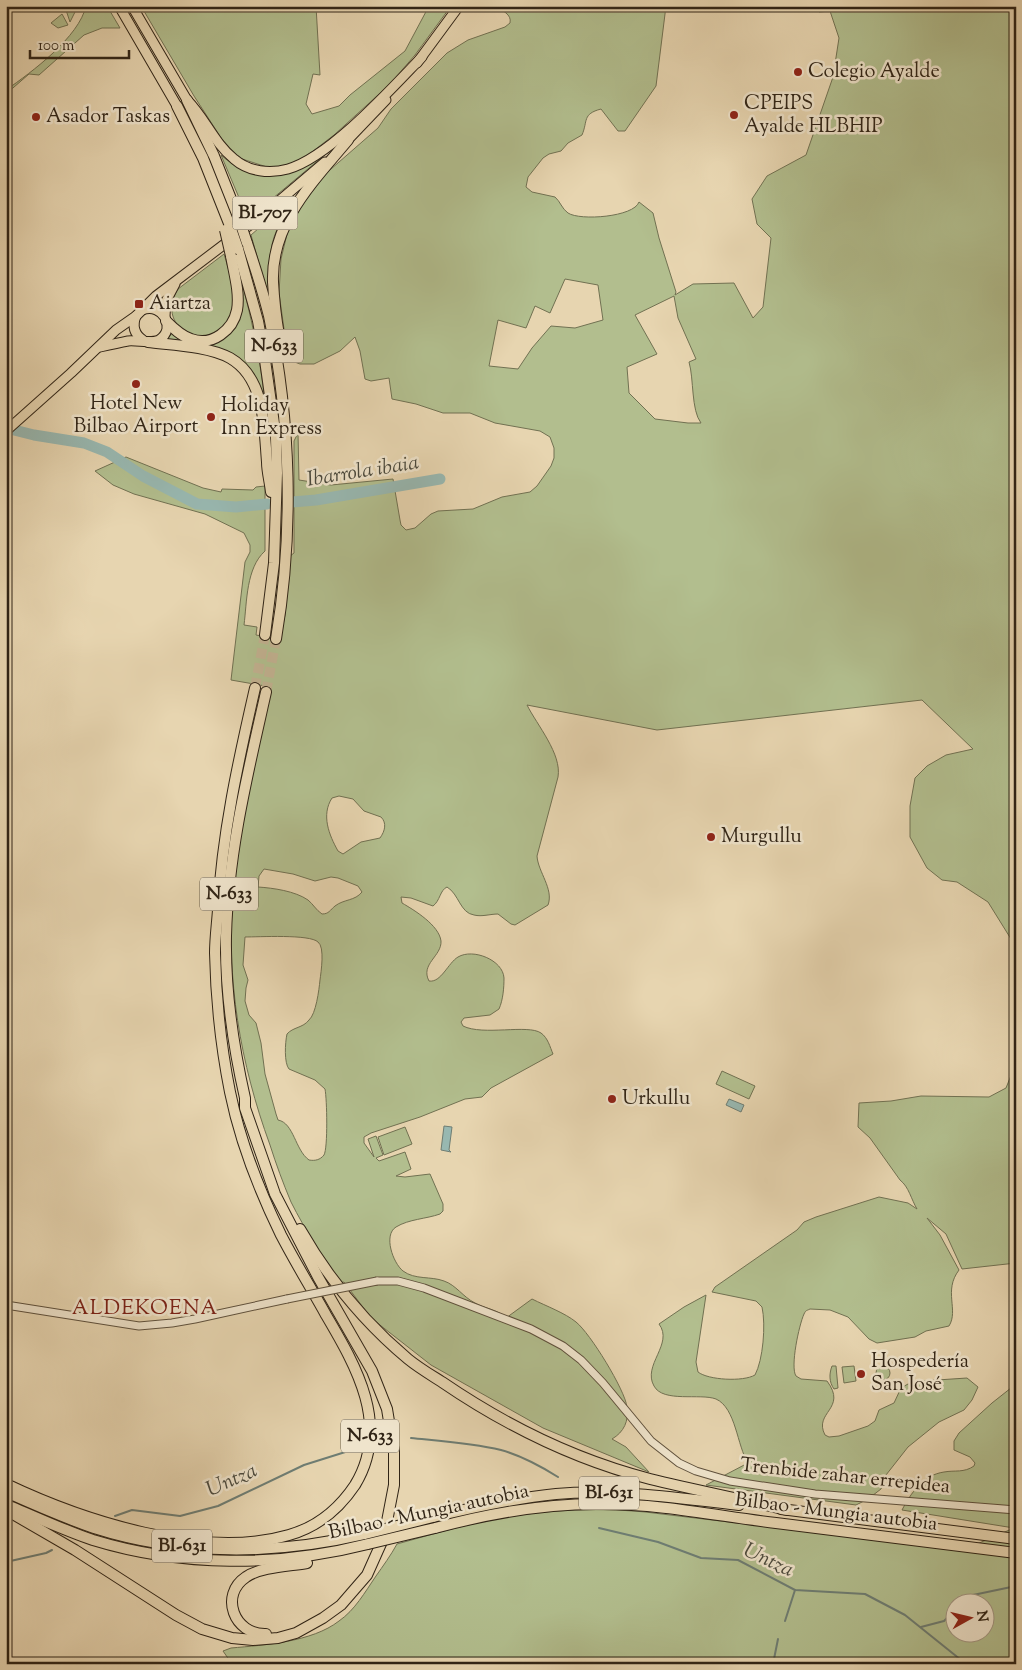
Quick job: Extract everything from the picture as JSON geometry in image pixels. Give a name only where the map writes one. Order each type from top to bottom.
[{"type":"highway","name":"N-633","points":[[187,100],[214,156],[239,219],[269,316],[287,451],[286,550],[276,639]]},
{"type":"highway","name":"N-633","points":[[177,106],[203,158],[258,321],[265,360],[276,438],[274,563],[265,635]]},
{"type":"highway","points":[[287,451],[286,382],[273,281],[277,248],[287,218],[297,202],[348,140]]},
{"type":"highway","points":[[165,318],[172,328],[191,340],[214,339],[229,328],[237,307],[234,253]]},
{"type":"highway","points":[[145,341],[220,354],[231,359],[253,382],[264,426],[270,486],[274,563]]},
{"type":"highway","name":"N-633","points":[[6,1484],[97,1521],[126,1529],[205,1542],[262,1541],[310,1527],[330,1514],[342,1502],[358,1479],[364,1466],[370,1435],[370,1417],[366,1394],[359,1374],[283,1238],[258,1183],[238,1125],[230,1092],[222,1038],[215,951],[220,866],[238,762],[255,688]]},
{"type":"highway","name":"N-633","points":[[266,692],[251,758],[231,864],[227,911],[227,980],[231,1021],[245,1098],[245,1108],[275,1194],[318,1278],[363,1354],[381,1392],[391,1431],[394,1452],[394,1485],[384,1537],[367,1575],[341,1605],[323,1618],[303,1628]]},
{"type":"highway","name":"N-633","points":[[222,1038],[246,1136],[276,1210],[310,1269],[318,1278]]},
{"type":"highway","points":[[245,1098],[280,1190],[311,1247],[356,1308],[408,1359],[478,1406],[558,1446],[649,1479],[786,1510]]},
{"type":"highway","name":"Bilbao - Mungia autobia","points":[[6,1492],[94,1528],[132,1538],[202,1549],[236,1551],[298,1547],[367,1539],[435,1528],[496,1513],[530,1508],[604,1504],[656,1507],[1016,1553]]},
{"type":"highway","name":"Bilbao - Mungia autobia","points":[[6,1504],[92,1540],[196,1560],[235,1561],[298,1558],[339,1552],[367,1539],[433,1517],[517,1498],[558,1494],[602,1493],[672,1497],[1016,1539]]},
{"type":"highway","points":[[6,1510],[75,1550],[176,1615],[202,1629],[232,1638],[253,1640],[278,1638],[296,1633],[303,1628]]},
{"type":"highway","points":[[303,1628],[262,1635],[243,1628],[237,1621],[232,1606],[232,1598],[236,1588],[246,1577],[256,1572],[329,1558],[339,1552]]},
{"type":"main road","points":[[119,6],[177,106]]},
{"type":"main road","points":[[132,6],[187,100],[196,109],[225,150],[235,160],[258,171],[273,172],[289,168],[319,153],[363,116],[422,57]]},
{"type":"main road","name":"BI-707","points":[[9,428],[156,296],[294,189],[348,140],[394,91],[422,57],[459,6]]},
{"type":"main road","name":"BI-707","points":[[100,347],[121,342],[157,341],[161,338],[166,330],[166,301],[177,281]]},
{"type":"main road","points":[[145,341],[134,330],[133,325],[138,314],[148,308],[153,308],[161,312],[165,318]]},
{"type":"street","name":"Trenbide zahar errepidea","points":[[6,1305],[139,1326],[195,1319],[286,1298],[377,1281],[398,1281],[424,1288],[531,1329],[563,1346],[581,1360],[603,1383],[651,1441],[679,1463],[696,1471],[730,1481],[808,1493],[1016,1510]]},
{"type":"green space","points":[[71,6],[78,6],[70,22],[66,10]]},
{"type":"green space","points":[[86,6],[107,6],[120,28],[102,28],[84,35],[39,75],[29,74],[6,94],[6,90],[41,64],[74,30],[82,18]]},
{"type":"green space","points":[[141,6],[316,6],[320,75],[313,74],[306,104],[312,114],[339,106],[405,51],[429,6],[451,6],[415,55],[389,85],[334,135],[304,158],[289,165],[270,168],[239,158],[227,147],[194,96]]},
{"type":"green space","points":[[496,6],[666,6],[656,86],[625,131],[618,131],[601,109],[591,113],[588,116],[582,135],[568,143],[561,151],[549,154],[543,158],[528,177],[526,187],[532,192],[555,197],[568,213],[583,217],[618,214],[635,207],[639,202],[653,213],[676,292],[675,295],[693,284],[734,283],[753,318],[763,307],[771,238],[757,224],[752,199],[767,176],[806,155],[833,77],[839,38],[830,11],[819,12],[815,6],[1016,6],[1016,961],[1011,939],[988,902],[957,882],[942,880],[927,868],[910,837],[910,806],[915,778],[927,766],[946,755],[973,749],[922,700],[657,730],[527,705],[553,749],[558,768],[558,777],[537,856],[549,893],[548,905],[515,925],[498,914],[480,916],[469,914],[447,887],[433,906],[411,898],[401,897],[402,903],[436,929],[441,941],[438,951],[427,970],[429,981],[433,981],[441,976],[458,957],[471,954],[486,957],[493,961],[502,972],[504,978],[499,1009],[490,1015],[464,1018],[461,1022],[463,1026],[482,1030],[535,1031],[545,1037],[553,1054],[491,1088],[482,1097],[465,1099],[364,1137],[364,1143],[374,1157],[368,1139],[376,1136],[383,1155],[376,1158],[379,1161],[405,1152],[411,1169],[396,1176],[405,1177],[430,1174],[443,1204],[443,1211],[440,1214],[406,1222],[392,1231],[390,1242],[393,1256],[399,1267],[408,1274],[448,1283],[479,1305],[506,1318],[532,1299],[576,1322],[598,1349],[625,1399],[627,1407],[626,1421],[620,1433],[612,1439],[626,1447],[649,1472],[543,1428],[431,1365],[371,1318],[344,1282],[340,1283],[296,1212],[277,1166],[251,1083],[243,1052],[234,989],[231,924],[236,866],[249,789],[271,687],[231,680],[245,562],[250,552],[250,545],[244,533],[205,514],[134,494],[113,485],[95,471],[126,457],[203,488],[221,492],[222,489],[253,490],[256,487],[265,486],[265,551],[254,566],[248,586],[244,625],[257,627],[256,635],[280,639],[285,615],[290,556],[294,553],[294,441],[298,433],[299,480],[331,485],[393,479],[401,525],[406,530],[415,528],[431,514],[438,511],[473,509],[502,497],[530,492],[537,486],[551,466],[554,458],[554,448],[550,437],[540,431],[495,423],[470,413],[443,413],[416,404],[392,399],[389,378],[371,381],[365,379],[360,351],[355,337],[340,351],[314,364],[300,364],[284,358],[284,329],[279,293],[281,259],[288,230],[302,204],[323,176],[378,128],[391,109],[447,53],[468,40],[505,27],[510,23],[510,17]],"holes":[[[565,279],[598,285],[603,320],[575,328],[551,326],[532,348],[518,369],[489,366],[498,320],[526,328],[535,306],[550,313]],[[674,296],[678,318],[696,359],[689,362],[694,402],[701,423],[655,419],[629,393],[627,367],[657,354],[635,315]],[[339,796],[353,799],[364,811],[381,817],[385,827],[380,838],[361,842],[343,854],[338,851],[329,832],[327,818],[327,811],[332,798]],[[264,869],[293,874],[315,881],[331,877],[338,878],[358,886],[362,892],[356,897],[338,904],[328,913],[322,914],[308,900],[297,894],[258,887],[259,876]],[[283,936],[305,938],[313,939],[320,945],[322,966],[315,1007],[307,1023],[287,1034],[285,1053],[289,1069],[315,1080],[325,1089],[327,1112],[326,1143],[324,1155],[319,1159],[309,1160],[304,1156],[288,1126],[278,1120],[265,1074],[256,1023],[249,1015],[245,1001],[248,980],[243,965],[245,937]]]},
{"type":"green space","points":[[62,14],[68,25],[58,28],[51,23]]},
{"type":"green space","points":[[332,147],[248,219],[221,155],[244,170],[270,176],[301,169]]},
{"type":"green space","points":[[304,189],[282,221],[273,241],[270,261],[272,310],[251,235]]},
{"type":"green space","points":[[224,254],[233,290],[232,312],[225,326],[215,334],[203,336],[190,334],[180,327],[173,317],[172,304],[178,289]]},
{"type":"green space","points":[[237,265],[255,339],[266,415],[245,367],[166,341],[172,333],[194,343],[207,345],[221,340],[229,333],[235,325],[238,316]]},
{"type":"green space","points":[[1016,1049],[1016,1263],[962,1269],[946,1234],[927,1218],[940,1235],[959,1270],[952,1285],[953,1313],[949,1326],[926,1331],[915,1337],[877,1343],[869,1339],[848,1317],[830,1310],[810,1309],[805,1312],[802,1319],[795,1355],[794,1371],[796,1376],[801,1379],[827,1381],[832,1390],[834,1398],[823,1421],[825,1435],[829,1437],[839,1436],[868,1426],[875,1421],[879,1410],[894,1403],[901,1388],[908,1384],[922,1381],[967,1378],[978,1387],[972,1400],[964,1410],[939,1422],[908,1447],[886,1475],[881,1489],[856,1505],[706,1485],[748,1463],[732,1419],[723,1404],[709,1397],[665,1394],[654,1386],[651,1378],[652,1370],[663,1339],[663,1332],[659,1324],[706,1295],[696,1362],[698,1372],[709,1377],[726,1379],[742,1379],[755,1375],[760,1361],[763,1342],[764,1323],[762,1307],[756,1301],[712,1292],[715,1287],[797,1230],[804,1222],[816,1217],[879,1197],[908,1203],[917,1209],[906,1186],[870,1138],[858,1127],[859,1103],[891,1101],[921,1096],[989,1097],[1006,1088],[1014,1068]]},
{"type":"green space","points":[[722,1071],[755,1086],[749,1099],[716,1084]]},
{"type":"green space","points":[[405,1127],[412,1144],[384,1155],[378,1137]]},
{"type":"green space","points":[[832,1366],[836,1366],[838,1388],[834,1389],[830,1378]]},
{"type":"green space","points":[[854,1366],[856,1381],[844,1383],[842,1367]]},
{"type":"green space","points":[[883,1366],[888,1368],[890,1373],[888,1378],[883,1380],[878,1378],[876,1373],[878,1368]]},
{"type":"green space","points":[[1016,1384],[1016,1664],[232,1664],[223,1651],[231,1648],[302,1638],[328,1628],[345,1617],[355,1606],[397,1544],[475,1523],[525,1514],[565,1510],[625,1510],[963,1550],[1014,1528],[902,1510],[918,1486],[930,1477],[944,1472],[967,1470],[974,1466],[975,1463],[970,1457],[954,1450],[954,1441],[959,1433]]},
{"type":"water","points":[[729,1099],[744,1105],[741,1112],[726,1105]]},
{"type":"water","points":[[444,1126],[452,1127],[449,1150],[451,1152],[441,1150]]},
{"type":"waterway","name":"Ibarrola ibaia","points":[[6,428],[34,435],[84,443],[107,452],[143,476],[197,504],[236,507],[267,504]]},
{"type":"waterway","name":"Ibarrola ibaia","points":[[292,502],[316,500],[440,479]]},
{"type":"waterway","name":"Untza","points":[[411,1438],[468,1444],[501,1450],[545,1469],[558,1477]]},
{"type":"waterway","name":"Untza","points":[[115,1516],[132,1510],[180,1516],[218,1506],[304,1465],[358,1448]]},
{"type":"waterway","name":"Untza","points":[[599,1528],[658,1542],[701,1558],[738,1560],[795,1590],[865,1594],[905,1615],[966,1664]]},
{"type":"waterway","name":"Untza","points":[[6,1562],[52,1550]]},
{"type":"waterway","points":[[987,1592],[1016,1586]]},
{"type":"waterway","points":[[785,1621],[795,1590]]},
{"type":"waterway","points":[[921,1627],[944,1621]]},
{"type":"waterway","points":[[773,1664],[778,1639]]},
{"type":"tunnel","points":[[255,688],[265,635]]},
{"type":"tunnel","points":[[266,692],[276,639]]},
{"type":"place","name":"Colegio Ayalde","points":[[798,72]]},
{"type":"place","name":"CPEIPS Ayalde HLBHIP","points":[[734,115]]},
{"type":"place","name":"Asador Taskas","points":[[36,117]]},
{"type":"place","name":"Aiartza","points":[[139,304]]},
{"type":"place","name":"Hotel New Bilbao Airport","points":[[136,384]]},
{"type":"place","name":"Holiday Inn Express","points":[[211,417]]},
{"type":"place","name":"Murgullu","points":[[711,837]]},
{"type":"place","name":"Urkullu","points":[[612,1099]]},
{"type":"place","name":"Hospedería San José","points":[[861,1374]]},
{"type":"district","name":"ALDEKOENA","points":[[145,1309]]}]
